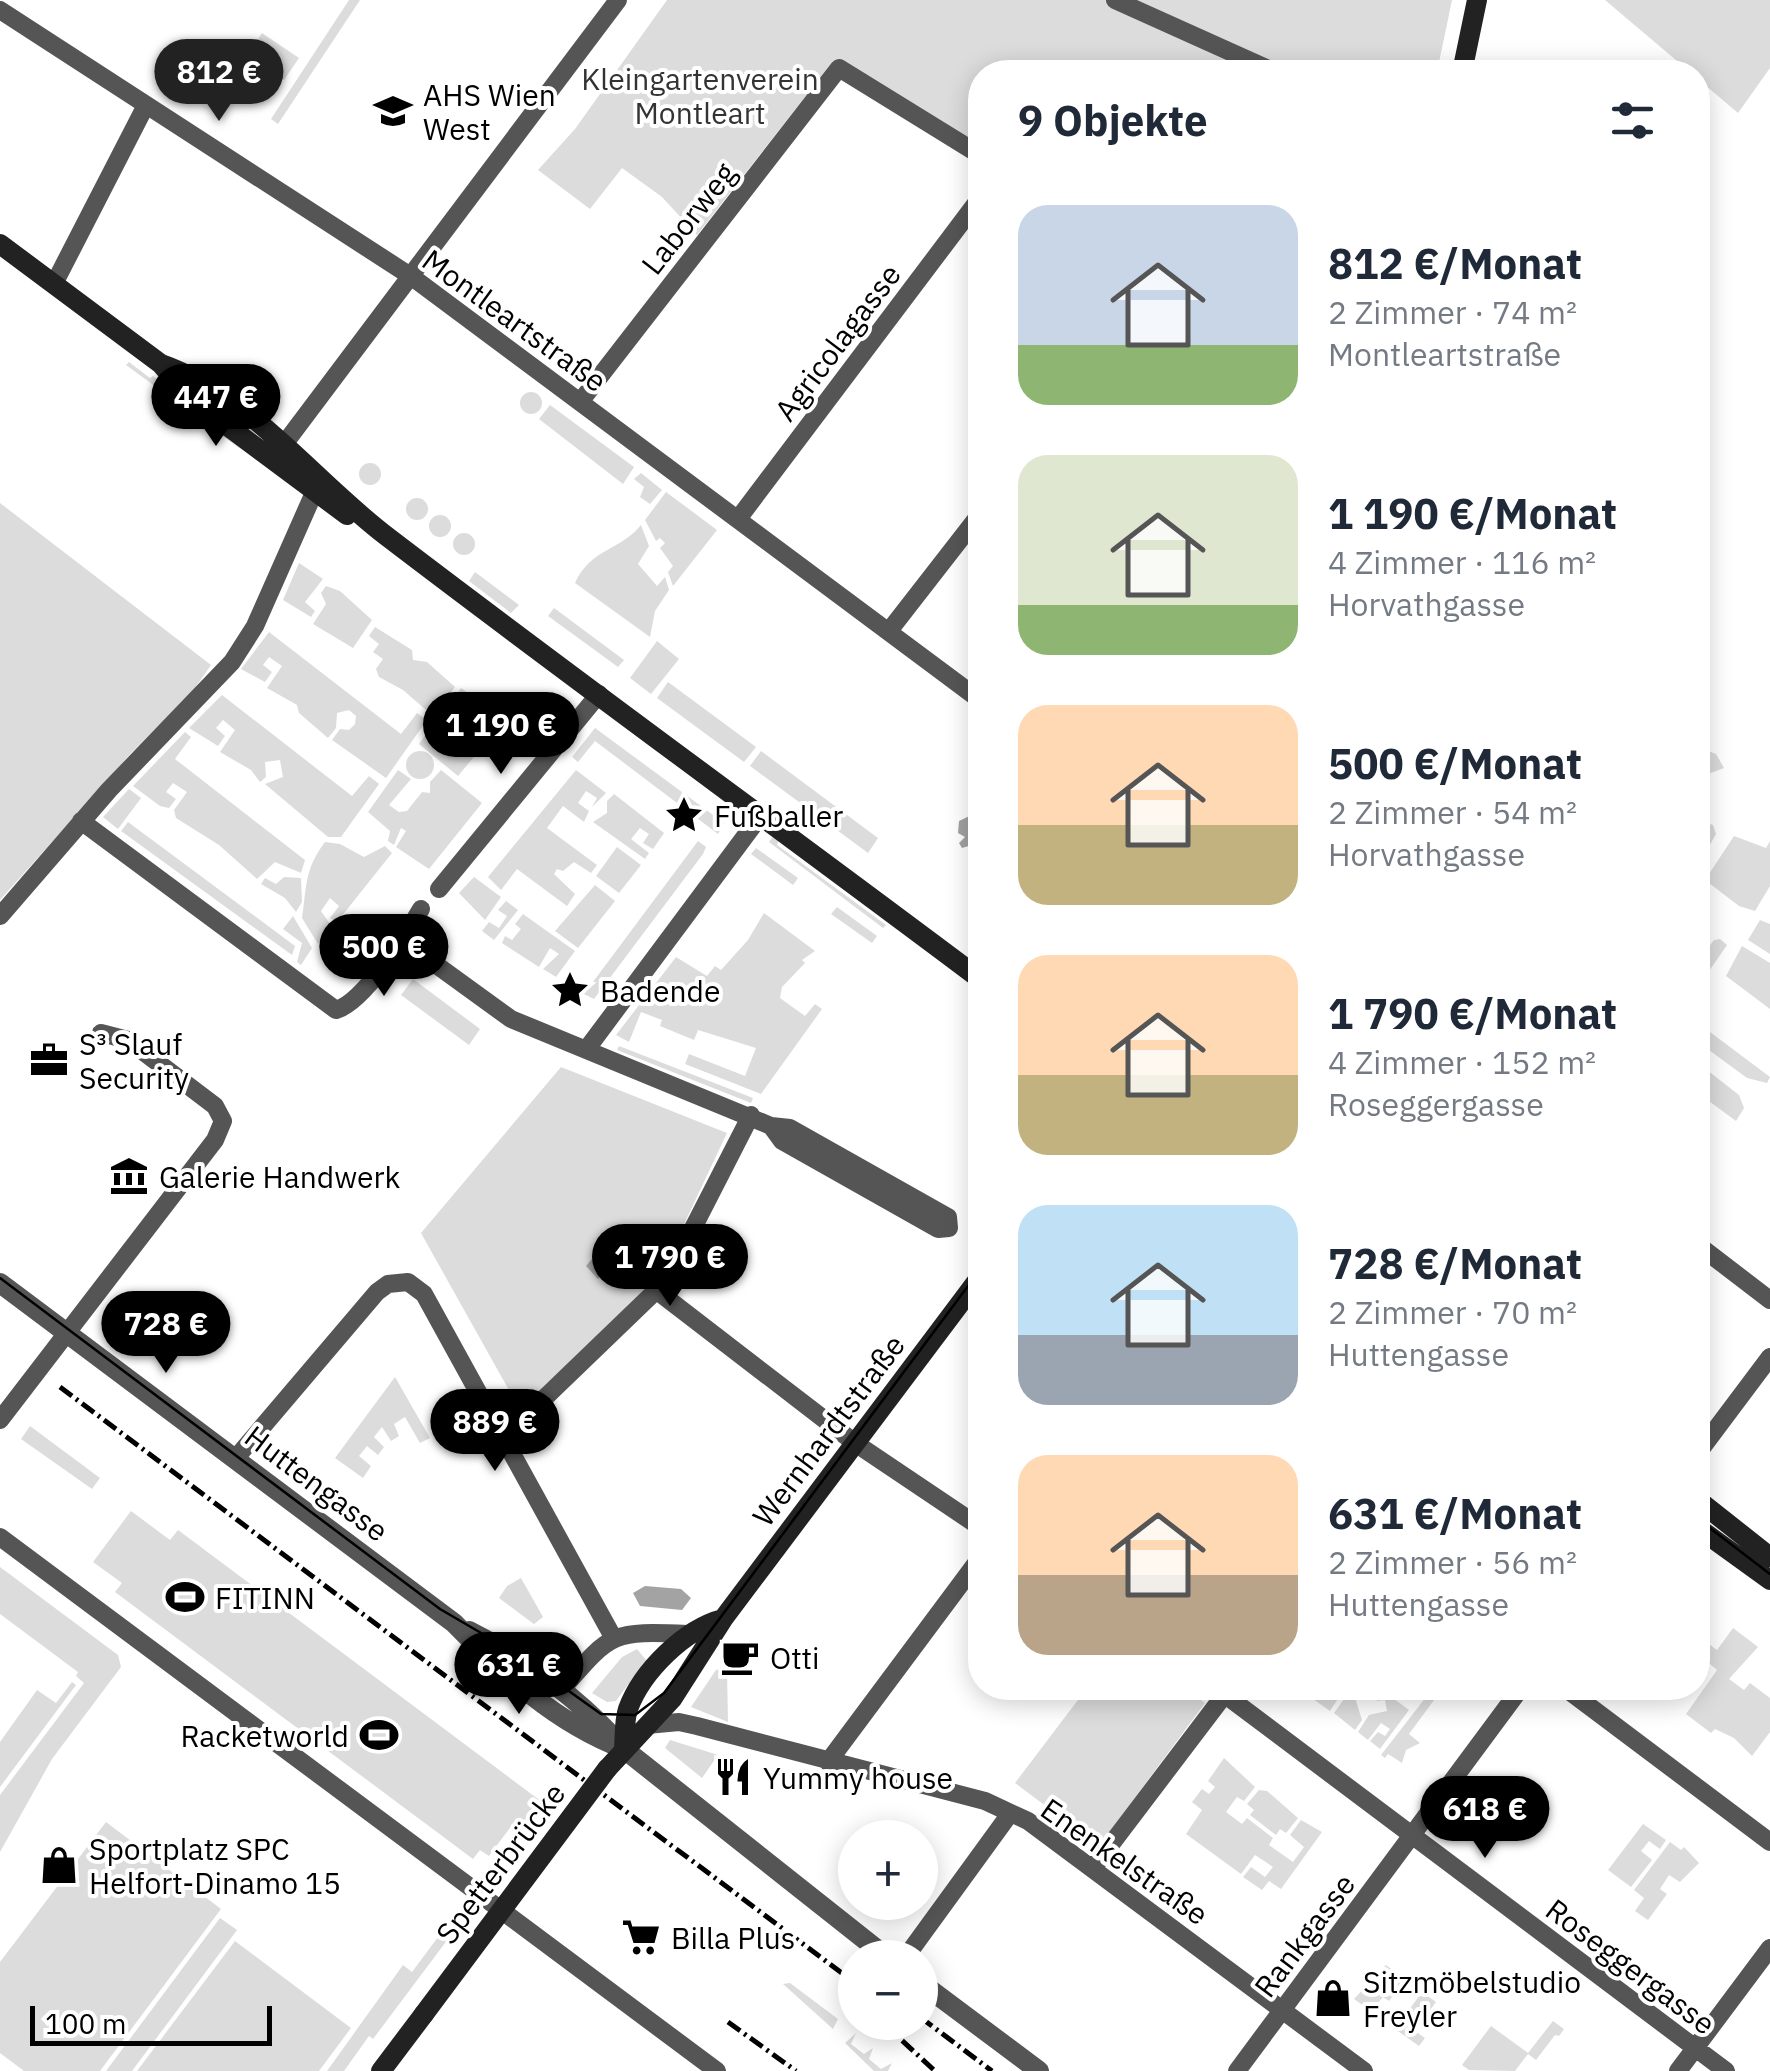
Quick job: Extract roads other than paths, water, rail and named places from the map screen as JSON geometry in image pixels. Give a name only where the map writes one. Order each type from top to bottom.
[{"type":"main road","points":[[1464,60],[1477,0]]},
{"type":"main road","points":[[0,244],[160,364],[184,372],[384,535],[968,970]]},
{"type":"main road","points":[[278,452],[314,495],[384,535]]},
{"type":"main road","name":"Wernhardtstraße","points":[[624,1749],[694,1668],[723,1619],[968,1293]]},
{"type":"main road","points":[[1710,1510],[1770,1558]]},
{"type":"main road","points":[[1710,1537],[1770,1580]]},
{"type":"main road","name":"Wernhardtstraße","points":[[624,1749],[628,1708],[658,1665],[688,1634],[723,1619]]},
{"type":"main road","name":"Spetterbrücke","points":[[381,2071],[624,1749]]},
{"type":"street","points":[[278,452],[618,0]]},
{"type":"street","points":[[1115,0],[1248,60]]},
{"type":"street","name":"Montleartstraße","points":[[0,10],[412,277],[968,691]]},
{"type":"street","name":"Laborweg","points":[[580,402],[838,68],[968,148]]},
{"type":"street","points":[[54,284],[146,106]]},
{"type":"street","name":"Agricolagasse","points":[[738,519],[968,214]]},
{"type":"street","points":[[0,916],[81,821],[232,662],[256,626],[314,495]]},
{"type":"street","points":[[889,631],[968,529]]},
{"type":"street","points":[[438,888],[599,694]]},
{"type":"street","points":[[586,1050],[761,815]]},
{"type":"street","points":[[81,821],[336,1010],[350,1002],[402,940],[421,909]]},
{"type":"street","points":[[402,940],[497,1010],[772,1126],[790,1128],[948,1216],[949,1228],[938,1230],[782,1142],[772,1126]]},
{"type":"street","points":[[0,1420],[216,1140],[223,1121],[215,1106],[128,1040],[101,1033]]},
{"type":"street","points":[[503,1438],[666,1281],[751,1115]]},
{"type":"street","points":[[1710,1254],[1770,1300]]},
{"type":"street","points":[[235,1459],[377,1292],[388,1284],[408,1282],[424,1294],[613,1636]]},
{"type":"street","name":"Huttengasse","points":[[0,1283],[454,1623],[519,1658],[589,1710],[624,1749],[865,1940]]},
{"type":"street","points":[[656,1290],[855,1443],[968,1519]]},
{"type":"street","points":[[1710,1437],[1770,1357]]},
{"type":"street","points":[[0,1538],[717,2071]]},
{"type":"street","points":[[828,1762],[968,1574]]},
{"type":"street","name":"Huttengasse","points":[[454,1623],[494,1665],[577,1731],[624,1749]]},
{"type":"street","points":[[562,1690],[613,1636],[634,1632],[688,1634]]},
{"type":"street","points":[[1093,1868],[1214,1700]]},
{"type":"street","name":"Roseggergasse","points":[[1232,1700],[1726,2071]]},
{"type":"street","name":"Rankgasse","points":[[1237,2071],[1513,1700]]},
{"type":"street","points":[[1581,1700],[1770,1842]]},
{"type":"street","name":"Enenkelstraße","points":[[647,1725],[679,1722],[985,1801],[1033,1824],[1364,2071]]},
{"type":"street","points":[[918,1940],[1008,1815]]},
{"type":"street","points":[[1678,2071],[1770,1948]]},
{"type":"street","points":[[938,1995],[1039,2071]]},
{"type":"tram line","points":[[0,1278],[440,1609],[517,1654],[601,1714],[635,1715],[664,1693],[968,1286]]},
{"type":"tram line","points":[[1710,1528],[1770,1574]]},
{"type":"railway","points":[[60,1387],[838,1970]]},
{"type":"railway","points":[[728,2022],[796,2071]]},
{"type":"railway","points":[[938,2030],[992,2071]]},
{"type":"railway","points":[[901,2040],[935,2071]]},
{"type":"place","name":"AHS Wien West","points":[[393,111]]},
{"type":"place","name":"Fußballer","points":[[684,815]]},
{"type":"place","name":"Badende","points":[[570,990]]},
{"type":"place","name":"S³ Slauf Security","points":[[49,1060]]},
{"type":"place","name":"Galerie Handwerk","points":[[129,1176]]},
{"type":"place","name":"FITINN","points":[[185,1597]]},
{"type":"place","name":"Otti","points":[[740,1657]]},
{"type":"place","name":"Racketworld","points":[[379,1735]]},
{"type":"place","name":"Yummy house","points":[[733,1777]]},
{"type":"place","name":"Sportplatz SPC Helfort-Dinamo 15","points":[[59,1865]]},
{"type":"place","name":"Billa Plus","points":[[641,1937]]},
{"type":"place","name":"Sitzmöbelstudio Freyler","points":[[1333,1998]]},
{"type":"park label","name":"Kleingartenverein Montleart","points":[[700,95]]}]
